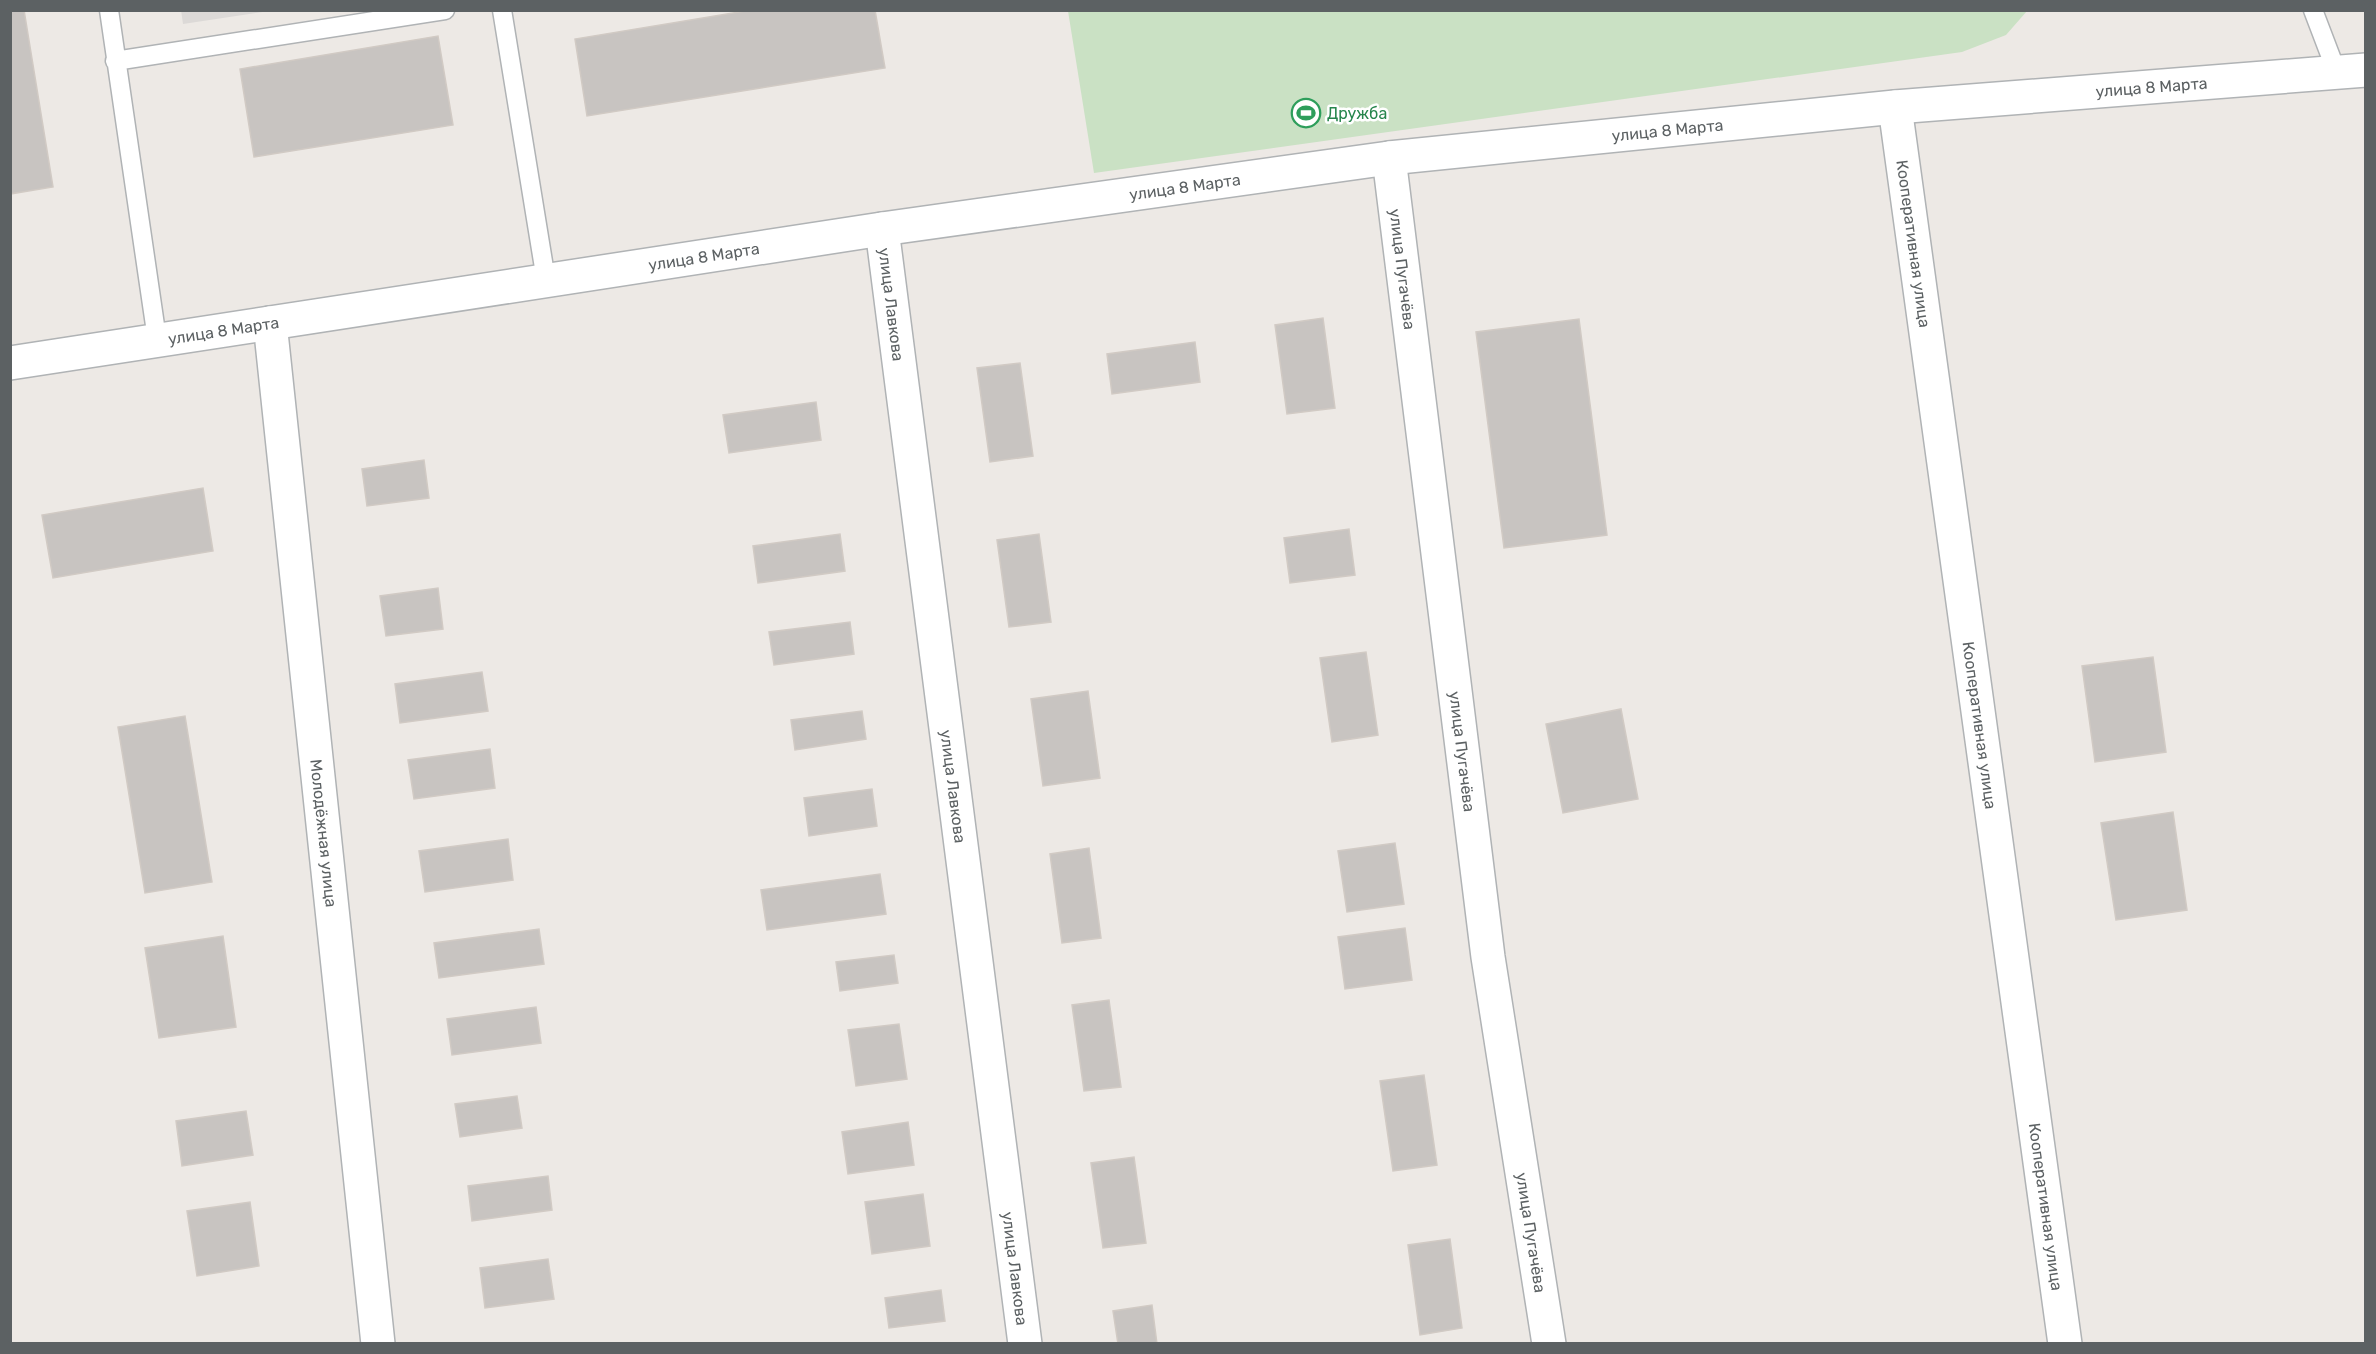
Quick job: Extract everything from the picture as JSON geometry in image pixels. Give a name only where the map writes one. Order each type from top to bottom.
[{"type":"street","name":"улица 8 Марта","points":[[10,363],[882,230],[1389,158],[1895,107],[2351,72]]},
{"type":"street","name":"Кооперативная улица","points":[[1895,107],[2065,1344]]},
{"type":"street","name":"улица Пугачёва","points":[[1389,158],[1488,957],[1550,1344]]},
{"type":"street","name":"улица Лавкова","points":[[882,230],[1025,1344]]},
{"type":"street","name":"Молодёжная улица","points":[[270,323],[378,1344]]},
{"type":"lane","points":[[109,10],[157,339]]},
{"type":"lane","points":[[115,61],[445,10]]},
{"type":"lane","points":[[502,10],[546,280]]},
{"type":"lane","points":[[2313,10],[2351,72]]},
{"type":"shaded area","points":[[181,10],[269,10],[269,11],[183,24]]},
{"type":"green space","name":"Дружба","points":[[1068,10],[2027,11],[2006,35],[1962,52],[1094,173]]},
{"type":"building","points":[[10,10],[24,10],[53,187],[10,194]]},
{"type":"building","points":[[751,10],[875,10],[885,68],[587,116],[575,39]]},
{"type":"building","points":[[438,36],[453,125],[254,157],[240,69]]},
{"type":"building","points":[[1323,318],[1335,408],[1287,414],[1275,325]]},
{"type":"building","points":[[1579,319],[1607,535],[1504,548],[1476,332]]},
{"type":"building","points":[[1195,342],[1200,382],[1112,394],[1107,354]]},
{"type":"building","points":[[1020,363],[1033,456],[990,462],[977,368]]},
{"type":"building","points":[[816,402],[821,440],[729,453],[723,415]]},
{"type":"building","points":[[424,460],[429,498],[367,506],[362,469]]},
{"type":"building","points":[[203,488],[213,551],[53,578],[42,515]]},
{"type":"building","points":[[1349,529],[1355,575],[1290,583],[1284,538]]},
{"type":"building","points":[[840,534],[845,571],[758,583],[753,546]]},
{"type":"building","points":[[1039,534],[1051,622],[1009,627],[997,540]]},
{"type":"building","points":[[438,588],[443,629],[386,636],[380,596]]},
{"type":"building","points":[[850,622],[854,654],[774,665],[769,632]]},
{"type":"building","points":[[1366,652],[1378,735],[1332,742],[1320,658]]},
{"type":"building","points":[[2153,657],[2166,752],[2095,762],[2082,666]]},
{"type":"building","points":[[482,672],[488,711],[400,723],[395,684]]},
{"type":"building","points":[[1088,691],[1100,778],[1043,786],[1031,699]]},
{"type":"building","points":[[1621,709],[1638,799],[1563,813],[1546,724]]},
{"type":"building","points":[[862,711],[866,739],[795,750],[791,720]]},
{"type":"building","points":[[185,716],[212,882],[145,893],[118,727]]},
{"type":"building","points":[[490,749],[495,788],[414,799],[408,760]]},
{"type":"building","points":[[872,789],[877,826],[809,836],[804,798]]},
{"type":"building","points":[[2173,812],[2187,910],[2116,920],[2101,823]]},
{"type":"building","points":[[508,839],[513,880],[425,892],[419,851]]},
{"type":"building","points":[[1395,843],[1404,904],[1347,912],[1338,851]]},
{"type":"building","points":[[1089,848],[1101,938],[1062,943],[1050,854]]},
{"type":"building","points":[[880,874],[886,914],[767,930],[761,890]]},
{"type":"building","points":[[1405,928],[1412,980],[1345,989],[1338,937]]},
{"type":"building","points":[[539,929],[544,964],[439,978],[434,943]]},
{"type":"building","points":[[223,936],[236,1027],[159,1038],[145,948]]},
{"type":"building","points":[[894,955],[898,983],[840,991],[836,962]]},
{"type":"building","points":[[1109,1000],[1121,1087],[1084,1091],[1072,1005]]},
{"type":"building","points":[[536,1007],[541,1043],[452,1055],[447,1019]]},
{"type":"building","points":[[899,1024],[907,1079],[856,1086],[848,1030]]},
{"type":"building","points":[[1424,1075],[1437,1165],[1393,1171],[1380,1081]]},
{"type":"building","points":[[517,1096],[522,1128],[460,1137],[455,1104]]},
{"type":"building","points":[[246,1111],[253,1155],[182,1166],[176,1121]]},
{"type":"building","points":[[908,1122],[914,1165],[848,1174],[842,1132]]},
{"type":"building","points":[[1134,1157],[1146,1243],[1103,1248],[1091,1163]]},
{"type":"building","points":[[548,1176],[552,1210],[472,1221],[468,1186]]},
{"type":"building","points":[[923,1194],[930,1246],[872,1254],[865,1202]]},
{"type":"building","points":[[250,1202],[259,1266],[197,1276],[187,1211]]},
{"type":"building","points":[[1450,1239],[1462,1328],[1420,1335],[1408,1245]]},
{"type":"building","points":[[548,1259],[554,1299],[485,1308],[480,1268]]},
{"type":"building","points":[[941,1290],[945,1321],[889,1328],[885,1298]]},
{"type":"building","points":[[1152,1305],[1157,1344],[1118,1344],[1113,1311]]},
{"type":"place","name":"Дружба","points":[[1306,113]]}]
